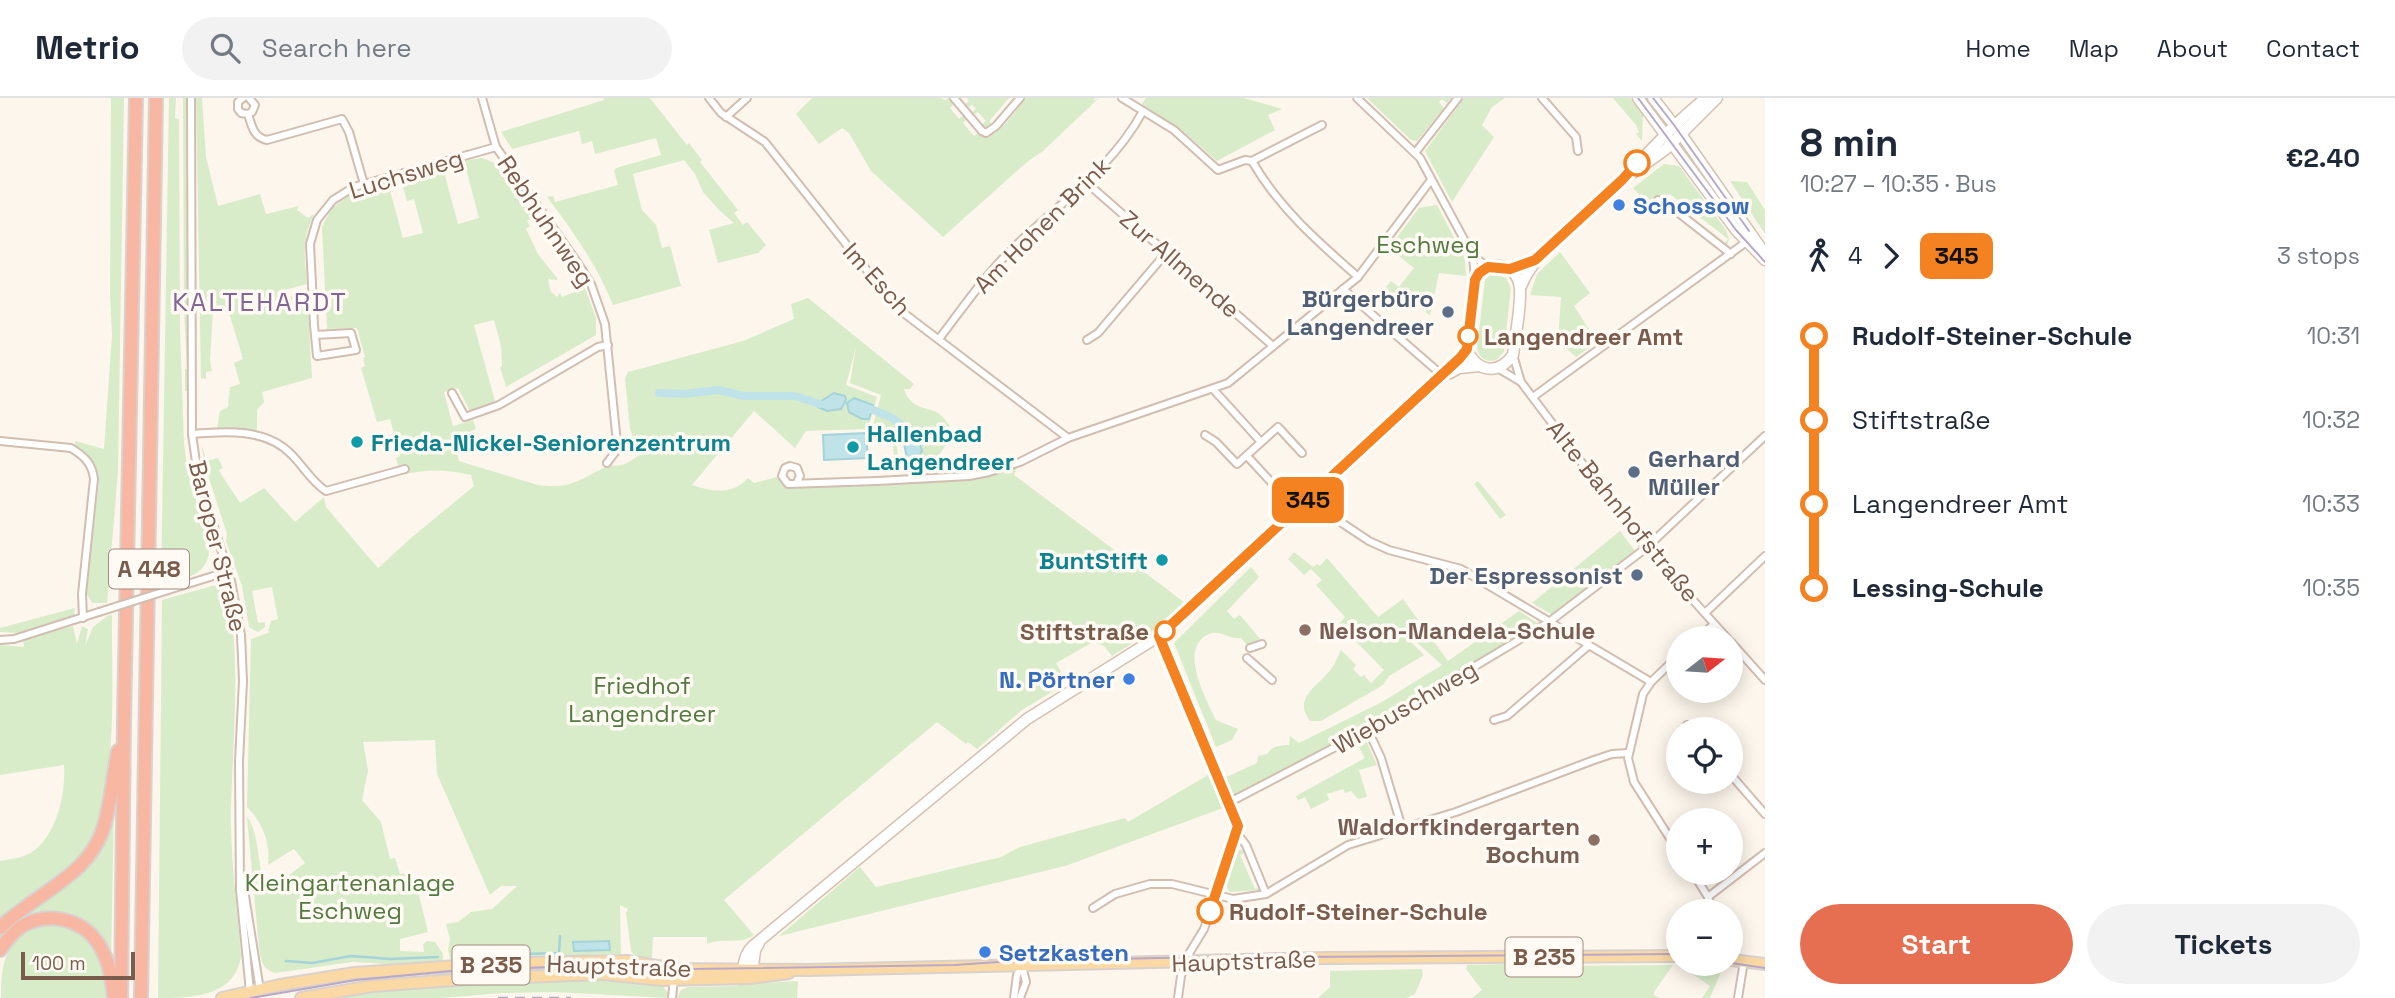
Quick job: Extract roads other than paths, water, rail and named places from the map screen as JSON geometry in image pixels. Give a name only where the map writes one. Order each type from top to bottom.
[{"type":"highway","name":"A 448","points":[[121,998],[136,98]]},
{"type":"highway","name":"A 448","points":[[141,998],[156,98]]},
{"type":"highway","points":[[0,928],[28,903],[77,869],[96,845],[104,828],[124,720]]},
{"type":"highway","points":[[0,950],[12,934],[37,920],[54,918],[73,921],[89,932],[101,947],[108,965],[114,998]]},
{"type":"main road","name":"Hauptstraße","points":[[301,998],[372,986],[603,974],[1327,958],[1666,956]]},
{"type":"main road","name":"Hauptstraße","points":[[222,998],[256,994],[355,973],[471,965],[627,961],[675,974]]},
{"type":"main road","points":[[1744,961],[1765,964]]},
{"type":"street","name":"Baroper Straße","points":[[191,98],[192,434],[198,476],[229,571],[238,613],[242,653],[238,811],[240,869],[256,994]]},
{"type":"street","points":[[243,98],[238,102],[238,108],[241,113],[248,114],[253,112],[255,105],[249,98]]},
{"type":"street","name":"Rebhuhnweg","points":[[482,98],[496,147],[589,281],[600,306],[608,345],[617,443],[616,451],[607,463]]},
{"type":"street","name":"Im Esch","points":[[709,98],[726,117],[763,141],[897,308],[1068,438]]},
{"type":"street","points":[[726,117],[747,98]]},
{"type":"street","points":[[954,98],[986,133],[996,126],[1020,98]]},
{"type":"street","points":[[1122,98],[1183,137],[1218,170],[1245,160],[1252,161],[1322,125]]},
{"type":"street","points":[[1357,98],[1415,153],[1473,256],[1475,280],[1467,349],[1471,359],[1479,366]]},
{"type":"street","points":[[1415,153],[1458,98]]},
{"type":"street","points":[[1542,98],[1576,137],[1578,151]]},
{"type":"street","points":[[1639,98],[1750,239],[1765,254]]},
{"type":"street","points":[[1653,98],[1681,134],[1765,260]]},
{"type":"street","points":[[1443,376],[1460,368],[1479,366],[1499,369],[1513,355],[1521,286],[1535,260],[1622,180],[1674,125],[1706,98]]},
{"type":"street","points":[[1622,180],[1673,142],[1717,98]]},
{"type":"street","name":"Am Hohen Brink","points":[[939,339],[988,274],[1087,183],[1124,139],[1143,111]]},
{"type":"street","points":[[248,114],[254,132],[267,140],[342,119],[346,122],[363,184]]},
{"type":"street","name":"Luchsweg","points":[[315,335],[310,252],[313,232],[320,215],[333,200],[349,189],[363,184],[496,147]]},
{"type":"street","points":[[1252,161],[1290,216],[1358,277]]},
{"type":"street","points":[[797,482],[799,471],[790,466],[782,473],[785,483],[975,475],[1020,462],[1068,438],[1227,383],[1358,277],[1431,180]]},
{"type":"street","name":"Zur Allmende","points":[[1087,183],[1273,346]]},
{"type":"street","points":[[1658,200],[1667,204],[1731,254]]},
{"type":"street","points":[[1533,397],[1750,239]]},
{"type":"street","points":[[1087,340],[1098,333],[1166,253]]},
{"type":"street","points":[[1473,256],[1488,267],[1510,269],[1535,260]]},
{"type":"street","points":[[1475,280],[1479,273],[1488,267]]},
{"type":"street","points":[[1510,269],[1521,286]]},
{"type":"street","points":[[1343,289],[1443,376]]},
{"type":"street","points":[[351,333],[356,350],[317,356],[315,335],[351,333]]},
{"type":"street","points":[[452,393],[465,417],[489,410],[598,347],[608,345]]},
{"type":"street","points":[[749,971],[747,953],[1027,719],[1159,636],[1443,376],[1467,349]]},
{"type":"street","name":"Alte Bahnhofstraße","points":[[1513,355],[1521,382]]},
{"type":"street","name":"Alte Bahnhofstraße","points":[[1499,369],[1521,382],[1646,548],[1714,624]]},
{"type":"street","points":[[1213,389],[1261,442]]},
{"type":"street","points":[[1205,435],[1216,442],[1237,464],[1278,426],[1302,453]]},
{"type":"street","points":[[192,434],[222,431],[253,435],[279,444],[326,491],[405,470]]},
{"type":"street","name":"Wiebuschweg","points":[[1228,803],[1368,730],[1549,622],[1646,548],[1765,436]]},
{"type":"street","points":[[0,441],[71,448],[90,463],[94,487],[82,594],[83,618]]},
{"type":"street","points":[[1247,456],[1271,482]]},
{"type":"street","points":[[1313,495],[1342,523],[1370,541],[1390,550],[1461,569],[1651,682]]},
{"type":"street","points":[[1705,614],[1765,556]]},
{"type":"street","points":[[0,640],[14,639],[229,571]]},
{"type":"street","points":[[1159,636],[1238,826],[1204,929],[1181,976],[1178,998]]},
{"type":"street","points":[[1250,648],[1262,644]]},
{"type":"street","points":[[1494,720],[1507,716],[1588,646]]},
{"type":"street","name":"Alte Bahnhofstraße","points":[[1743,656],[1765,680]]},
{"type":"street","points":[[1247,658],[1272,680]]},
{"type":"street","points":[[1666,668],[1643,694],[1628,753],[1628,764],[1634,782],[1666,832]]},
{"type":"street","points":[[1368,730],[1381,758],[1402,828]]},
{"type":"street","points":[[1093,908],[1115,894],[1150,884],[1180,886],[1233,899],[1266,894],[1340,849],[1486,802],[1612,754],[1628,753]]},
{"type":"street","points":[[1743,789],[1765,814]]},
{"type":"street","points":[[1237,833],[1246,845],[1266,894]]},
{"type":"street","points":[[1700,885],[1708,897],[1765,853]]},
{"type":"street","points":[[1738,998],[1744,961]]},
{"type":"street","points":[[1014,998],[1017,975],[1022,965]]},
{"type":"street","points":[[1020,998],[1026,982],[1022,965]]},
{"type":"street","points":[[672,998],[675,974]]},
{"type":"water","points":[[834,393],[845,396],[846,400],[841,409],[827,411],[818,407],[818,403]]},
{"type":"water","points":[[854,398],[873,405],[869,419],[862,419],[849,412],[847,403]]},
{"type":"water","points":[[866,433],[868,458],[824,460],[823,435]]},
{"type":"water","points":[[907,434],[912,434],[919,440],[922,451],[917,460],[907,458],[903,439]]},
{"type":"water","points":[[609,941],[610,950],[574,951],[573,942]]},
{"type":"waterway","points":[[659,393],[685,394],[718,390],[744,396],[795,396],[820,404]]},
{"type":"waterway","points":[[873,410],[897,421],[907,434]]},
{"type":"waterway","points":[[454,956],[559,953],[560,936]]},
{"type":"waterway","points":[[286,961],[312,963],[351,956],[390,959],[438,957]]},
{"type":"tram line","points":[[1638,98],[1736,230],[1765,262]]},
{"type":"tram line","points":[[1653,98],[1749,231]]},
{"type":"tram line","points":[[251,998],[356,980],[461,970],[609,965],[692,969],[955,965],[1158,958],[1666,954]]},
{"type":"tram line","points":[[1743,965],[1765,968]]},
{"type":"railway","points":[[498,998],[571,998]]},
{"type":"place","name":"Schossow","points":[[1619,205]]},
{"type":"place","name":"Bürgerbüro Langendreer","points":[[1448,312]]},
{"type":"place","name":"Langendreer Amt","points":[[1468,336]]},
{"type":"place","name":"Frieda-Nickel-Seniorenzentrum","points":[[357,442]]},
{"type":"place","name":"Hallenbad Langendreer","points":[[853,447]]},
{"type":"place","name":"Gerhard Müller","points":[[1634,472]]},
{"type":"place","name":"BuntStift","points":[[1162,560]]},
{"type":"place","name":"Der Espressonist","points":[[1637,575]]},
{"type":"place","name":"Nelson-Mandela-Schule","points":[[1305,630]]},
{"type":"place","name":"Stiftstraße","points":[[1165,631]]},
{"type":"place","name":"N. Pörtner","points":[[1129,679]]},
{"type":"place","name":"Waldorfkindergarten Bochum","points":[[1594,840]]},
{"type":"place","name":"Rudolf-Steiner-Schule","points":[[1210,911]]},
{"type":"place","name":"Setzkasten","points":[[985,952]]},
{"type":"district","name":"KALTEHARDT","points":[[260,302]]},
{"type":"park label","name":"Eschweg","points":[[1428,244]]},
{"type":"park label","name":"Friedhof Langendreer","points":[[642,699]]},
{"type":"park label","name":"Kleingartenanlage Eschweg","points":[[350,896]]}]
